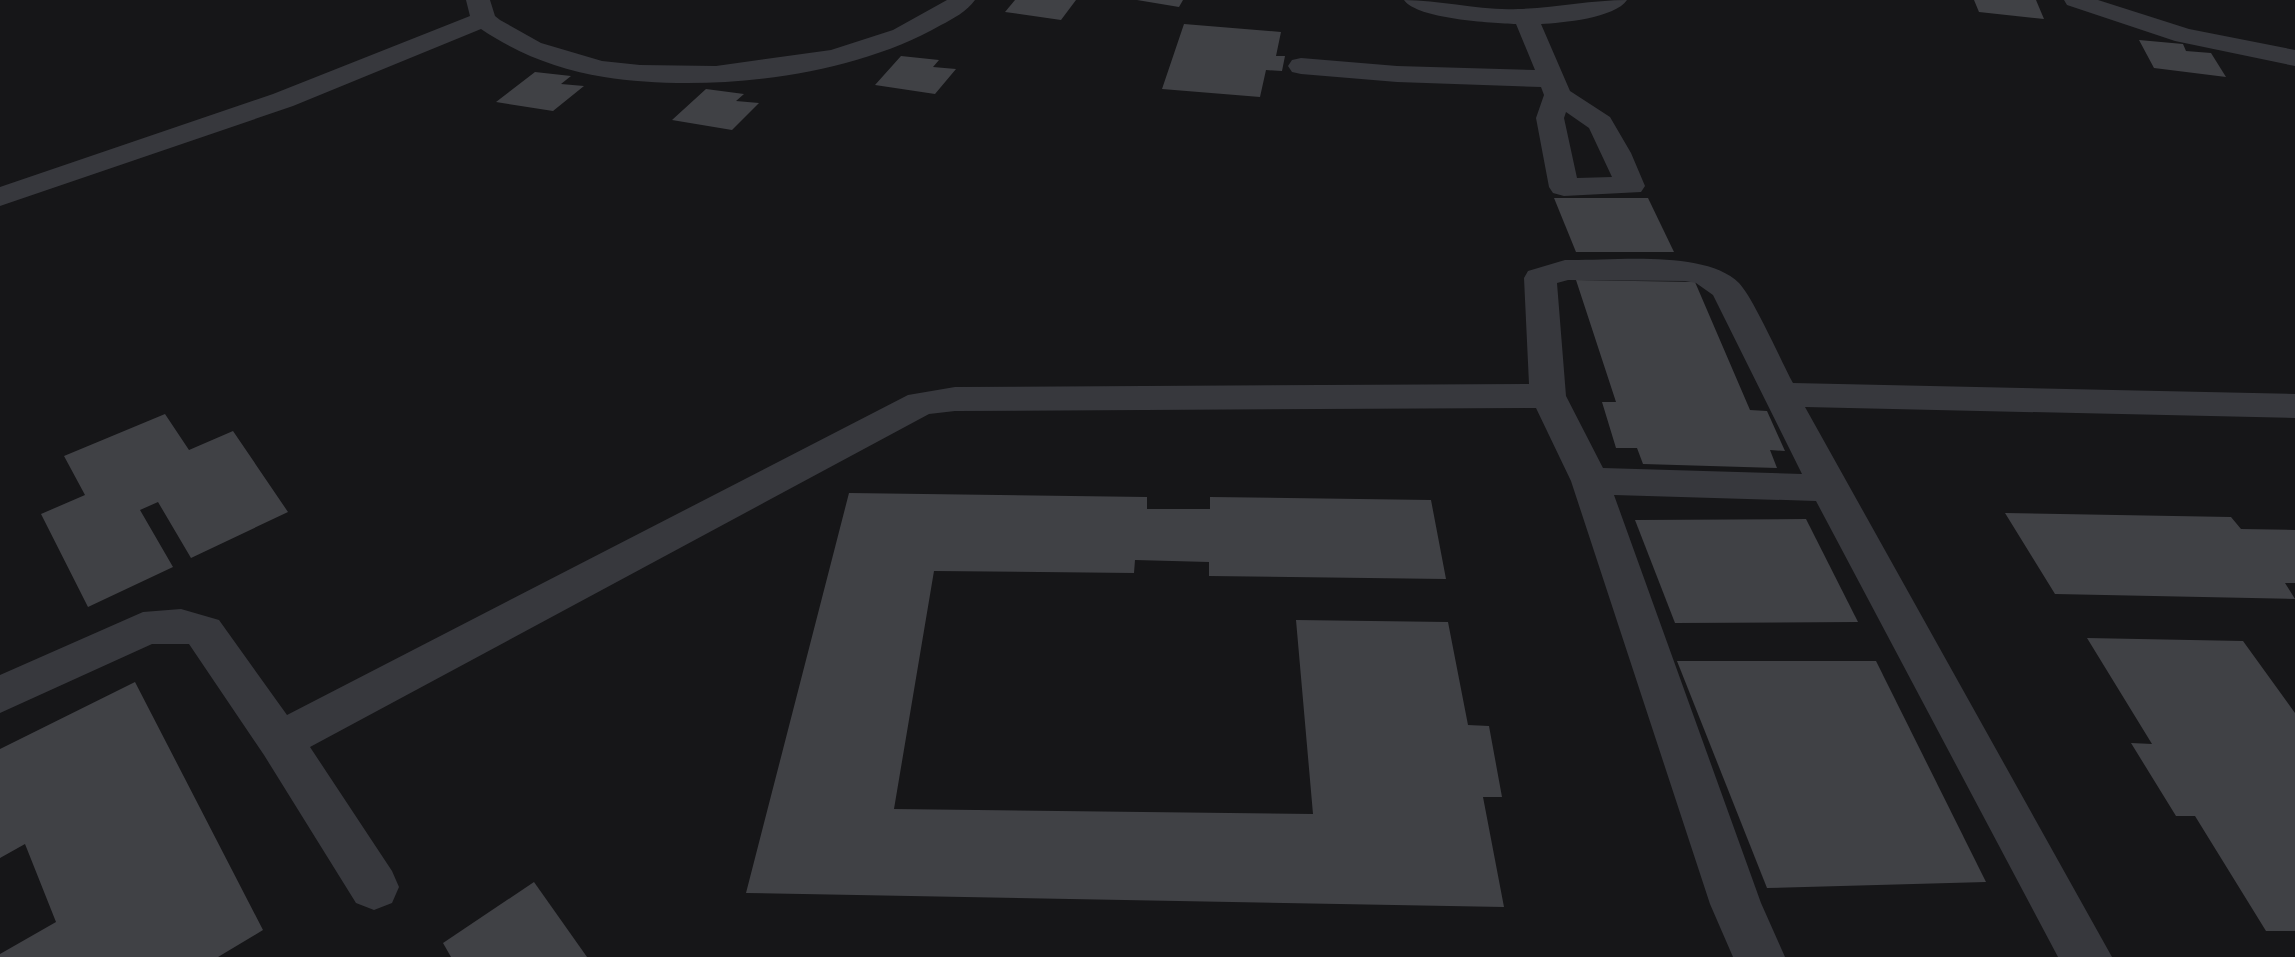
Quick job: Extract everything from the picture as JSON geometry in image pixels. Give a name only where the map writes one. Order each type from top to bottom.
[{"type":"lane","points":[[0,197],[283,100],[481,10],[526,49],[597,69],[688,75],[786,66],[875,45],[945,15],[963,0]]},
{"type":"lane","points":[[1416,0],[1471,13],[1525,16],[1571,13],[1615,0]]},
{"type":"lane","points":[[2076,0],[2121,19],[2212,44],[2295,58]]},
{"type":"lane","points":[[1301,66],[1555,87],[1525,16]]},
{"type":"lane","points":[[1759,957],[1736,904],[1591,481],[1548,396],[1539,278],[1565,270],[1685,271],[1720,282],[1727,290],[1783,395],[1828,488],[2086,957]]},
{"type":"lane","points":[[1783,395],[2295,406]]},
{"type":"lane","points":[[280,741],[921,403],[956,399],[1548,396]]},
{"type":"lane","points":[[1591,481],[1828,488]]},
{"type":"lane","points":[[0,695],[144,629],[167,624],[187,625],[204,632],[280,741],[374,887]]},
{"type":"building","points":[[1015,0],[1076,0],[1061,20],[1005,12]]},
{"type":"building","points":[[1137,0],[1183,0],[1179,7]]},
{"type":"building","points":[[1974,0],[2036,0],[2044,19],[1979,12]]},
{"type":"building","points":[[1184,24],[1281,32],[1276,56],[1285,56],[1282,71],[1266,70],[1260,97],[1162,89]]},
{"type":"building","points":[[2139,40],[2183,44],[2186,51],[2211,53],[2226,77],[2154,68]]},
{"type":"building","points":[[901,56],[939,60],[933,67],[956,69],[935,94],[875,85]]},
{"type":"building","points":[[535,72],[571,76],[561,84],[584,86],[553,111],[496,102]]},
{"type":"building","points":[[706,89],[744,94],[736,101],[759,103],[732,130],[672,120]]},
{"type":"building","points":[[1554,198],[1648,198],[1674,252],[1576,252]]},
{"type":"building","points":[[1576,280],[1695,282],[1750,410],[1767,411],[1785,451],[1770,450],[1777,468],[1643,464],[1637,448],[1616,448],[1602,402],[1616,402]]},
{"type":"building","points":[[165,414],[189,450],[233,431],[288,512],[191,558],[158,502],[140,510],[173,567],[88,607],[41,514],[85,495],[64,456]]},
{"type":"building","points":[[849,493],[1147,497],[1147,509],[1210,509],[1210,497],[1431,500],[1446,579],[1209,576],[1209,562],[1135,560],[1134,573],[934,571],[894,809],[1313,814],[1296,620],[1448,622],[1468,725],[1489,726],[1502,797],[1483,797],[1504,907],[746,893]]},
{"type":"building","points":[[2005,513],[2231,517],[2241,529],[2295,530],[2295,583],[2285,583],[2295,599],[2055,594]]},
{"type":"building","points":[[1806,519],[1858,622],[1675,623],[1635,520]]},
{"type":"building","points":[[2087,638],[2243,641],[2295,713],[2295,931],[2266,931],[2195,816],[2176,816],[2131,743],[2152,744]]},
{"type":"building","points":[[1677,661],[1876,661],[1986,882],[1767,888]]},
{"type":"building","points":[[135,682],[263,930],[218,957],[0,957],[0,954],[56,922],[25,844],[0,858],[0,749]]},
{"type":"building","points":[[534,882],[587,957],[451,957],[443,943]]}]
